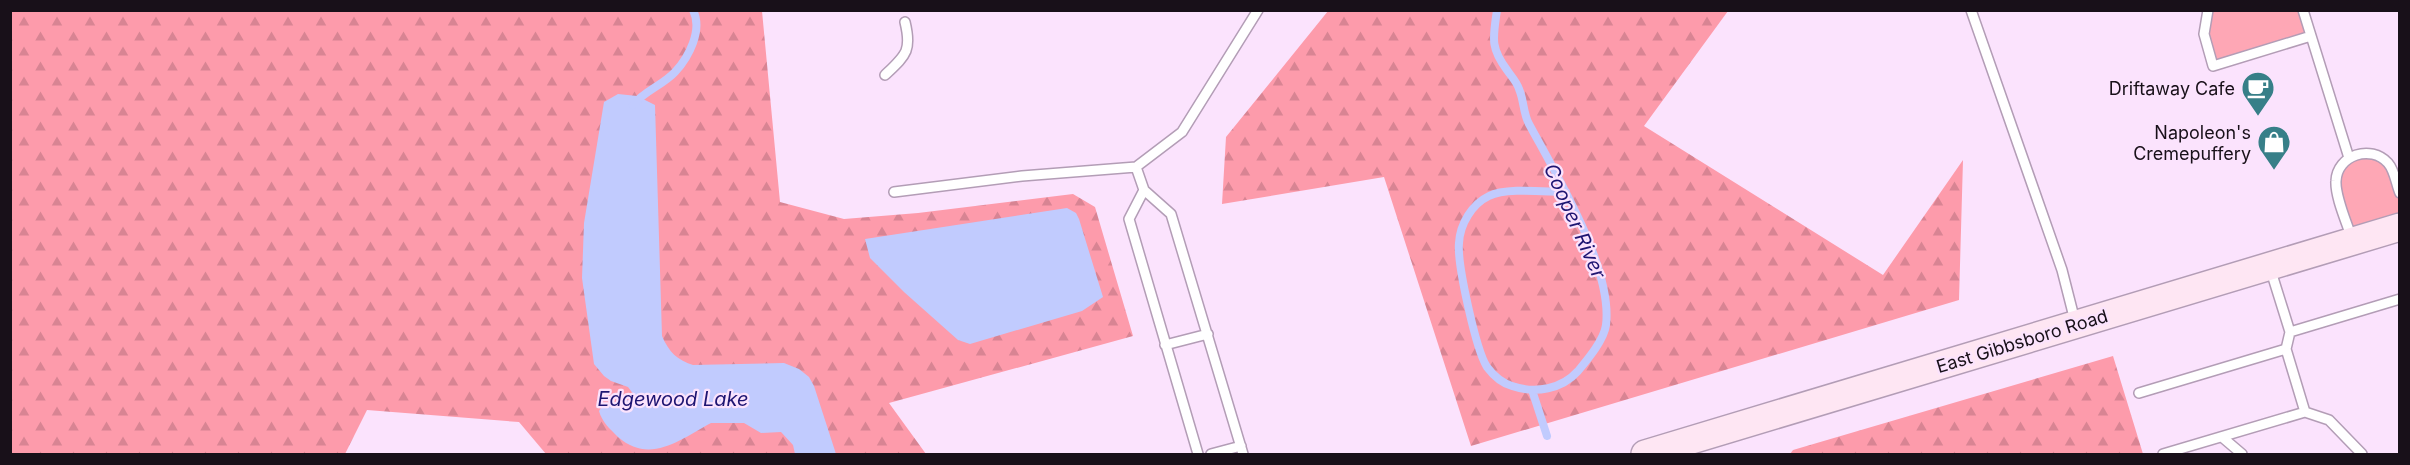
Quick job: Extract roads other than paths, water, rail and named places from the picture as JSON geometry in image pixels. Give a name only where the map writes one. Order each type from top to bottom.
[{"type":"main road","name":"East Gibbsboro Road","points":[[1645,454],[2400,227]]},
{"type":"lane","points":[[894,192],[1022,176],[1136,167],[1182,132],[1258,10]]},
{"type":"lane","points":[[1971,10],[2062,270],[2076,324]]},
{"type":"lane","points":[[2208,10],[2204,34],[2213,66],[2311,36]]},
{"type":"lane","points":[[2303,10],[2349,158]]},
{"type":"lane","points":[[885,75],[902,59],[909,41],[904,22]]},
{"type":"lane","points":[[2353,241],[2336,182],[2340,168],[2349,158],[2366,153],[2383,159],[2392,171],[2400,193]]},
{"type":"lane","points":[[1136,167],[1144,190],[1171,214],[1242,450],[1210,454]]},
{"type":"lane","points":[[1144,190],[1129,219],[1198,454]]},
{"type":"lane","points":[[2269,266],[2290,332],[2286,349],[2305,412]]},
{"type":"lane","points":[[2290,332],[2400,299]]},
{"type":"lane","points":[[1165,345],[1208,334]]},
{"type":"lane","points":[[2139,393],[2286,349]]},
{"type":"lane","points":[[2163,454],[2305,412],[2329,420],[2362,454]]},
{"type":"lane","points":[[2222,437],[2242,454]]},
{"type":"water","name":"Edgewood Lake","points":[[618,94],[637,96],[655,105],[662,336],[668,347],[682,361],[693,365],[784,363],[799,369],[809,377],[814,386],[836,454],[795,454],[793,445],[781,432],[761,433],[744,423],[711,423],[677,442],[654,449],[642,449],[618,437],[602,419],[599,411],[603,405],[629,400],[634,395],[628,387],[604,376],[594,364],[582,278],[584,223],[604,102]]},
{"type":"water","points":[[1067,208],[1076,213],[1079,219],[1103,297],[1082,311],[970,344],[958,340],[870,258],[865,239]]},
{"type":"waterway","points":[[633,105],[670,77],[685,59],[695,34],[696,18],[693,10]]},
{"type":"waterway","name":"Cooper River","points":[[1497,10],[1495,48],[1517,84],[1527,120],[1553,168],[1567,195],[1580,222],[1601,277],[1606,302],[1605,331],[1595,349],[1572,377],[1556,386],[1539,390],[1508,385],[1487,367],[1473,326],[1459,254],[1464,222],[1477,204],[1496,193],[1516,191],[1538,191],[1558,192],[1566,192]]},
{"type":"waterway","name":"Cooper River","points":[[1532,390],[1547,436]]},
{"type":"place","name":"Driftaway Cafe","points":[[2258,117]]},
{"type":"place","name":"Napoleon's Cremepuffery","points":[[2274,171]]}]
